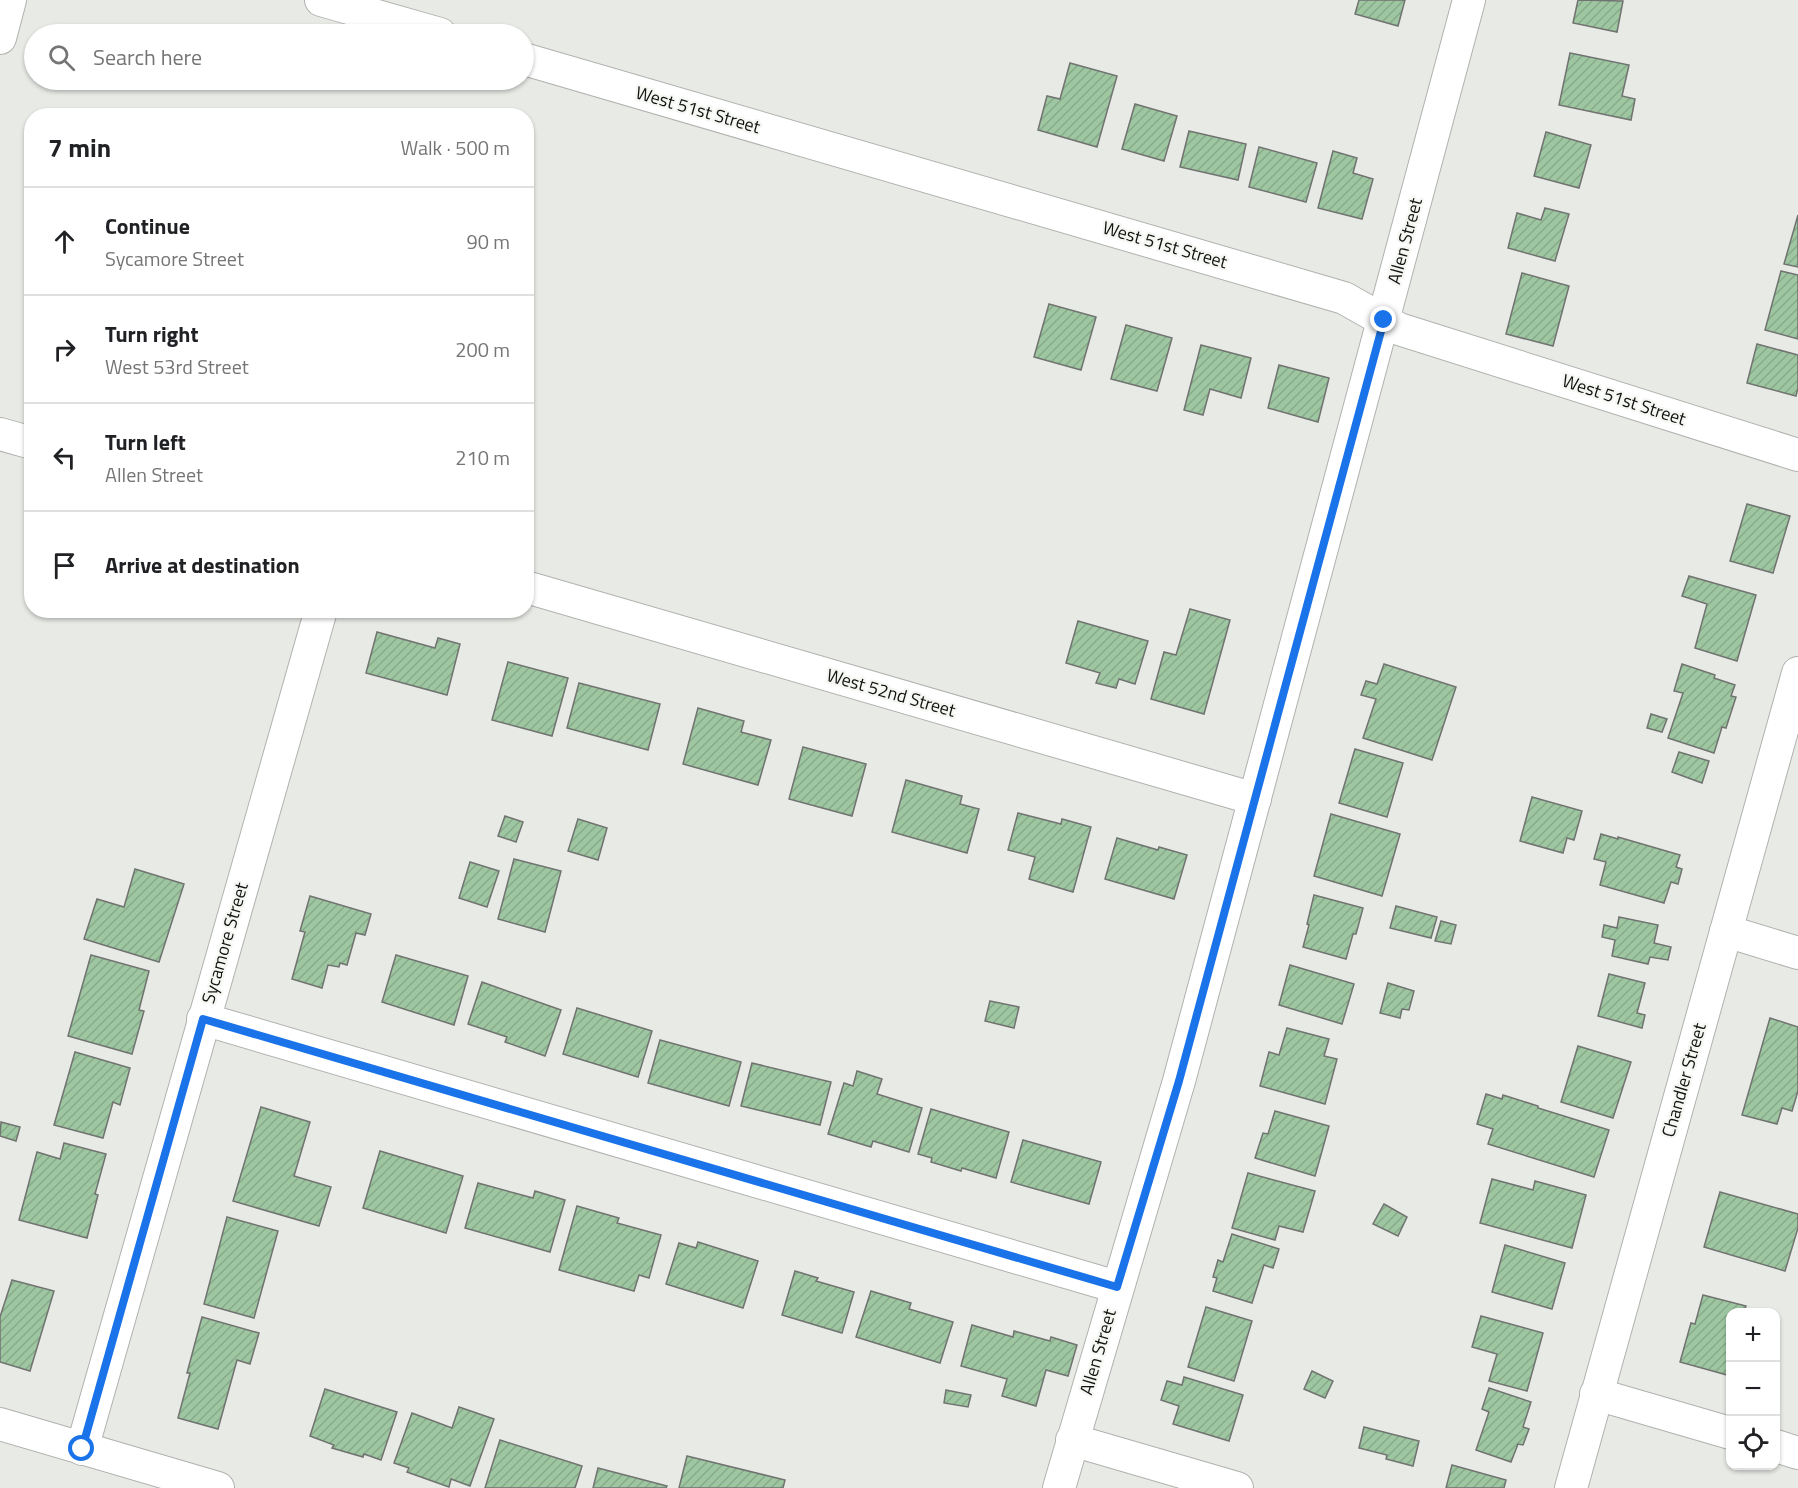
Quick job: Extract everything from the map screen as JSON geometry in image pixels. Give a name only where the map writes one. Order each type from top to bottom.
[{"type":"street","points":[[0,38],[10,0]]},
{"type":"street","points":[[321,0],[405,24]]},
{"type":"street","name":"Allen Street","points":[[1059,1488],[1179,1081],[1469,0]]},
{"type":"street","name":"West 51st Street","points":[[534,62],[1344,298],[1399,329],[1798,455]]},
{"type":"street","points":[[0,434],[24,441]]},
{"type":"street","name":"West 52nd Street","points":[[534,589],[1256,799]]},
{"type":"street","name":"Sycamore Street","points":[[82,1449],[319,618]]},
{"type":"street","name":"Chandler Street","points":[[1571,1488],[1798,673]]},
{"type":"street","points":[[1726,931],[1798,953]]},
{"type":"street","points":[[203,1019],[1117,1287]]},
{"type":"street","points":[[1596,1394],[1726,1432]]},
{"type":"street","points":[[0,1424],[218,1488]]},
{"type":"street","points":[[1072,1440],[1237,1488]]},
{"type":"street","points":[[1780,1447],[1798,1453]]},
{"type":"building","points":[[1359,0],[1405,0],[1398,26],[1355,14]]},
{"type":"building","points":[[1578,0],[1623,1],[1617,32],[1573,23]]},
{"type":"building","points":[[1570,53],[1629,65],[1622,96],[1635,99],[1631,120],[1559,105]]},
{"type":"building","points":[[1070,63],[1117,76],[1097,147],[1038,130],[1047,96],[1060,99]]},
{"type":"building","points":[[1135,104],[1177,116],[1164,161],[1122,149]]},
{"type":"building","points":[[1189,131],[1246,144],[1238,180],[1180,167]]},
{"type":"building","points":[[1546,132],[1591,145],[1579,188],[1534,176]]},
{"type":"building","points":[[1259,147],[1317,163],[1306,202],[1249,187]]},
{"type":"building","points":[[1333,151],[1357,158],[1353,173],[1373,179],[1362,219],[1318,208]]},
{"type":"building","points":[[1545,208],[1569,214],[1555,261],[1508,248],[1517,213],[1541,220]]},
{"type":"building","points":[[1798,215],[1798,267],[1784,264]]},
{"type":"building","points":[[1781,271],[1798,275],[1798,339],[1765,330]]},
{"type":"building","points":[[1522,273],[1569,286],[1553,346],[1506,334]]},
{"type":"building","points":[[1049,304],[1096,317],[1081,370],[1034,357]]},
{"type":"building","points":[[1126,325],[1172,338],[1157,391],[1111,379]]},
{"type":"building","points":[[1757,344],[1798,355],[1796,396],[1747,383]]},
{"type":"building","points":[[1201,345],[1251,358],[1241,398],[1210,389],[1203,415],[1184,410]]},
{"type":"building","points":[[1279,365],[1329,378],[1318,422],[1268,408]]},
{"type":"building","points":[[1747,504],[1790,516],[1773,573],[1730,561]]},
{"type":"building","points":[[1689,576],[1756,595],[1737,661],[1695,648],[1707,604],[1682,596]]},
{"type":"building","points":[[1190,609],[1230,620],[1204,714],[1151,699],[1164,652],[1176,655]]},
{"type":"building","points":[[1078,621],[1148,641],[1135,684],[1119,679],[1116,688],[1096,683],[1100,673],[1066,663]]},
{"type":"building","points":[[377,632],[435,648],[438,638],[460,644],[447,695],[366,673]]},
{"type":"building","points":[[508,662],[568,678],[552,736],[492,720]]},
{"type":"building","points":[[1384,664],[1456,687],[1432,760],[1363,738],[1376,699],[1361,695],[1366,681],[1377,684]]},
{"type":"building","points":[[1682,664],[1715,675],[1714,678],[1735,685],[1731,696],[1736,697],[1726,728],[1722,727],[1714,753],[1668,738],[1683,693],[1674,691]]},
{"type":"building","points":[[579,683],[660,704],[648,750],[567,728]]},
{"type":"building","points":[[698,708],[744,721],[741,732],[771,740],[758,785],[683,764]]},
{"type":"building","points":[[1651,714],[1667,719],[1662,732],[1647,728]]},
{"type":"building","points":[[803,747],[866,764],[852,816],[789,799]]},
{"type":"building","points":[[1355,749],[1403,763],[1387,817],[1339,803]]},
{"type":"building","points":[[1679,752],[1709,761],[1702,783],[1672,772]]},
{"type":"building","points":[[906,780],[962,796],[960,804],[979,809],[967,853],[892,832]]},
{"type":"building","points":[[1532,797],[1582,811],[1574,840],[1567,838],[1563,853],[1520,841]]},
{"type":"building","points":[[1018,813],[1061,824],[1062,819],[1091,827],[1073,892],[1029,879],[1035,857],[1008,850]]},
{"type":"building","points":[[1331,814],[1400,834],[1382,896],[1314,876]]},
{"type":"building","points":[[505,816],[523,822],[516,842],[498,836]]},
{"type":"building","points":[[578,819],[607,828],[598,860],[568,851]]},
{"type":"building","points":[[1601,834],[1680,855],[1676,867],[1682,869],[1678,884],[1671,882],[1664,903],[1600,885],[1606,862],[1594,859]]},
{"type":"building","points":[[1117,838],[1158,850],[1159,847],[1187,855],[1174,899],[1105,879]]},
{"type":"building","points":[[514,859],[561,871],[545,932],[498,919]]},
{"type":"building","points":[[470,862],[499,871],[487,907],[459,898]]},
{"type":"building","points":[[135,869],[184,884],[159,962],[84,939],[97,899],[124,907]]},
{"type":"building","points":[[1314,895],[1363,908],[1346,959],[1303,947]]},
{"type":"building","points":[[310,896],[371,914],[365,935],[356,933],[347,965],[340,963],[339,967],[328,965],[322,988],[292,979],[305,932],[300,931]]},
{"type":"building","points":[[1396,906],[1437,917],[1431,938],[1390,928]]},
{"type":"building","points":[[1619,917],[1658,925],[1654,943],[1671,947],[1668,960],[1650,957],[1648,964],[1612,956],[1615,940],[1602,937],[1604,925],[1617,928]]},
{"type":"building","points":[[1441,921],[1456,925],[1451,944],[1435,941]]},
{"type":"building","points":[[91,955],[149,971],[139,1010],[144,1011],[132,1054],[68,1036]]},
{"type":"building","points":[[396,955],[468,976],[454,1025],[382,1002]]},
{"type":"building","points":[[1290,965],[1354,984],[1342,1024],[1279,1005]]},
{"type":"building","points":[[1609,974],[1645,983],[1637,1013],[1645,1015],[1642,1028],[1598,1016]]},
{"type":"building","points":[[482,982],[561,1010],[545,1056],[505,1042],[507,1037],[468,1024]]},
{"type":"building","points":[[1388,983],[1414,991],[1409,1010],[1402,1009],[1400,1018],[1380,1013]]},
{"type":"building","points":[[990,1001],[1019,1007],[1014,1028],[985,1021]]},
{"type":"building","points":[[577,1008],[652,1031],[638,1077],[563,1054]]},
{"type":"building","points":[[1770,1018],[1798,1027],[1798,1091],[1792,1111],[1782,1108],[1777,1124],[1742,1115]]},
{"type":"building","points":[[1287,1028],[1329,1039],[1324,1056],[1337,1059],[1325,1104],[1260,1086],[1269,1052],[1279,1055]]},
{"type":"building","points":[[660,1040],[741,1062],[729,1106],[648,1083]]},
{"type":"building","points":[[1578,1046],[1631,1062],[1613,1118],[1561,1102]]},
{"type":"building","points":[[75,1052],[130,1068],[120,1105],[113,1102],[103,1138],[54,1125]]},
{"type":"building","points":[[752,1063],[831,1082],[820,1125],[741,1106]]},
{"type":"building","points":[[857,1071],[882,1079],[877,1094],[922,1108],[909,1152],[873,1141],[871,1147],[828,1134],[844,1083],[853,1086]]},
{"type":"building","points":[[1486,1094],[1502,1099],[1503,1095],[1609,1130],[1594,1177],[1488,1144],[1493,1129],[1477,1124]]},
{"type":"building","points":[[261,1107],[310,1122],[294,1176],[331,1187],[319,1226],[233,1201]]},
{"type":"building","points":[[931,1109],[1009,1132],[996,1178],[931,1162],[932,1158],[918,1154]]},
{"type":"building","points":[[1275,1111],[1329,1126],[1315,1176],[1255,1158],[1263,1133],[1268,1134]]},
{"type":"building","points":[[1,1122],[20,1127],[16,1141],[0,1136]]},
{"type":"building","points":[[1023,1140],[1101,1162],[1089,1204],[1011,1182]]},
{"type":"building","points":[[64,1143],[106,1154],[95,1194],[98,1195],[87,1238],[19,1220],[37,1152],[60,1159]]},
{"type":"building","points":[[380,1151],[463,1176],[446,1233],[363,1208]]},
{"type":"building","points":[[1248,1173],[1315,1191],[1303,1232],[1279,1226],[1275,1240],[1232,1228]]},
{"type":"building","points":[[1492,1179],[1533,1190],[1535,1181],[1586,1195],[1572,1248],[1480,1223]]},
{"type":"building","points":[[478,1183],[533,1198],[535,1191],[565,1200],[550,1252],[465,1228]]},
{"type":"building","points":[[1720,1192],[1798,1214],[1798,1228],[1785,1271],[1704,1247]]},
{"type":"building","points":[[1384,1204],[1407,1217],[1398,1236],[1373,1224]]},
{"type":"building","points":[[577,1206],[619,1218],[617,1223],[661,1235],[649,1278],[639,1275],[634,1291],[559,1270]]},
{"type":"building","points":[[227,1217],[278,1231],[254,1318],[204,1304]]},
{"type":"building","points":[[1232,1234],[1279,1249],[1273,1268],[1264,1265],[1252,1303],[1213,1291],[1217,1278],[1213,1277],[1218,1260],[1223,1262]]},
{"type":"building","points":[[698,1242],[758,1261],[743,1308],[666,1284],[679,1243],[696,1248]]},
{"type":"building","points":[[1505,1245],[1565,1263],[1552,1309],[1492,1292]]},
{"type":"building","points":[[795,1271],[818,1278],[816,1281],[854,1292],[842,1333],[782,1315]]},
{"type":"building","points":[[12,1280],[54,1291],[30,1371],[0,1362],[0,1317]]},
{"type":"building","points":[[871,1291],[911,1303],[909,1309],[953,1322],[940,1363],[856,1337]]},
{"type":"building","points":[[1703,1295],[1746,1306],[1745,1308],[1726,1308],[1726,1375],[1680,1362],[1691,1323],[1695,1324]]},
{"type":"building","points":[[1206,1307],[1252,1321],[1234,1381],[1188,1367]]},
{"type":"building","points":[[1481,1316],[1543,1333],[1527,1391],[1489,1381],[1497,1354],[1472,1347]]},
{"type":"building","points":[[202,1317],[259,1333],[250,1364],[237,1360],[218,1429],[178,1418]]},
{"type":"building","points":[[972,1325],[1013,1337],[1014,1331],[1050,1341],[1051,1337],[1077,1345],[1068,1376],[1046,1370],[1036,1406],[1002,1396],[1007,1379],[961,1366]]},
{"type":"building","points":[[1312,1371],[1333,1381],[1325,1398],[1304,1389]]},
{"type":"building","points":[[1184,1377],[1243,1395],[1229,1441],[1173,1424],[1179,1406],[1161,1400],[1167,1381],[1182,1385]]},
{"type":"building","points":[[1489,1388],[1531,1402],[1523,1427],[1529,1429],[1523,1445],[1518,1444],[1511,1462],[1476,1450],[1489,1412],[1482,1409]]},
{"type":"building","points":[[325,1389],[397,1412],[381,1460],[332,1448],[334,1445],[310,1436]]},
{"type":"building","points":[[946,1390],[971,1395],[968,1407],[944,1403]]},
{"type":"building","points":[[459,1407],[494,1419],[470,1486],[451,1479],[449,1487],[407,1472],[409,1468],[394,1463],[412,1413],[452,1428]]},
{"type":"building","points":[[1364,1427],[1419,1441],[1413,1466],[1386,1459],[1387,1455],[1359,1448]]},
{"type":"building","points":[[500,1440],[582,1466],[575,1488],[485,1488]]},
{"type":"building","points":[[687,1456],[785,1480],[783,1488],[679,1488]]},
{"type":"building","points":[[1452,1465],[1506,1480],[1504,1488],[1446,1488]]},
{"type":"building","points":[[598,1468],[667,1486],[666,1488],[593,1488]]},
{"type":"route","points":[[82,1449],[203,1019],[1117,1287],[1179,1081],[1384,320]]}]
